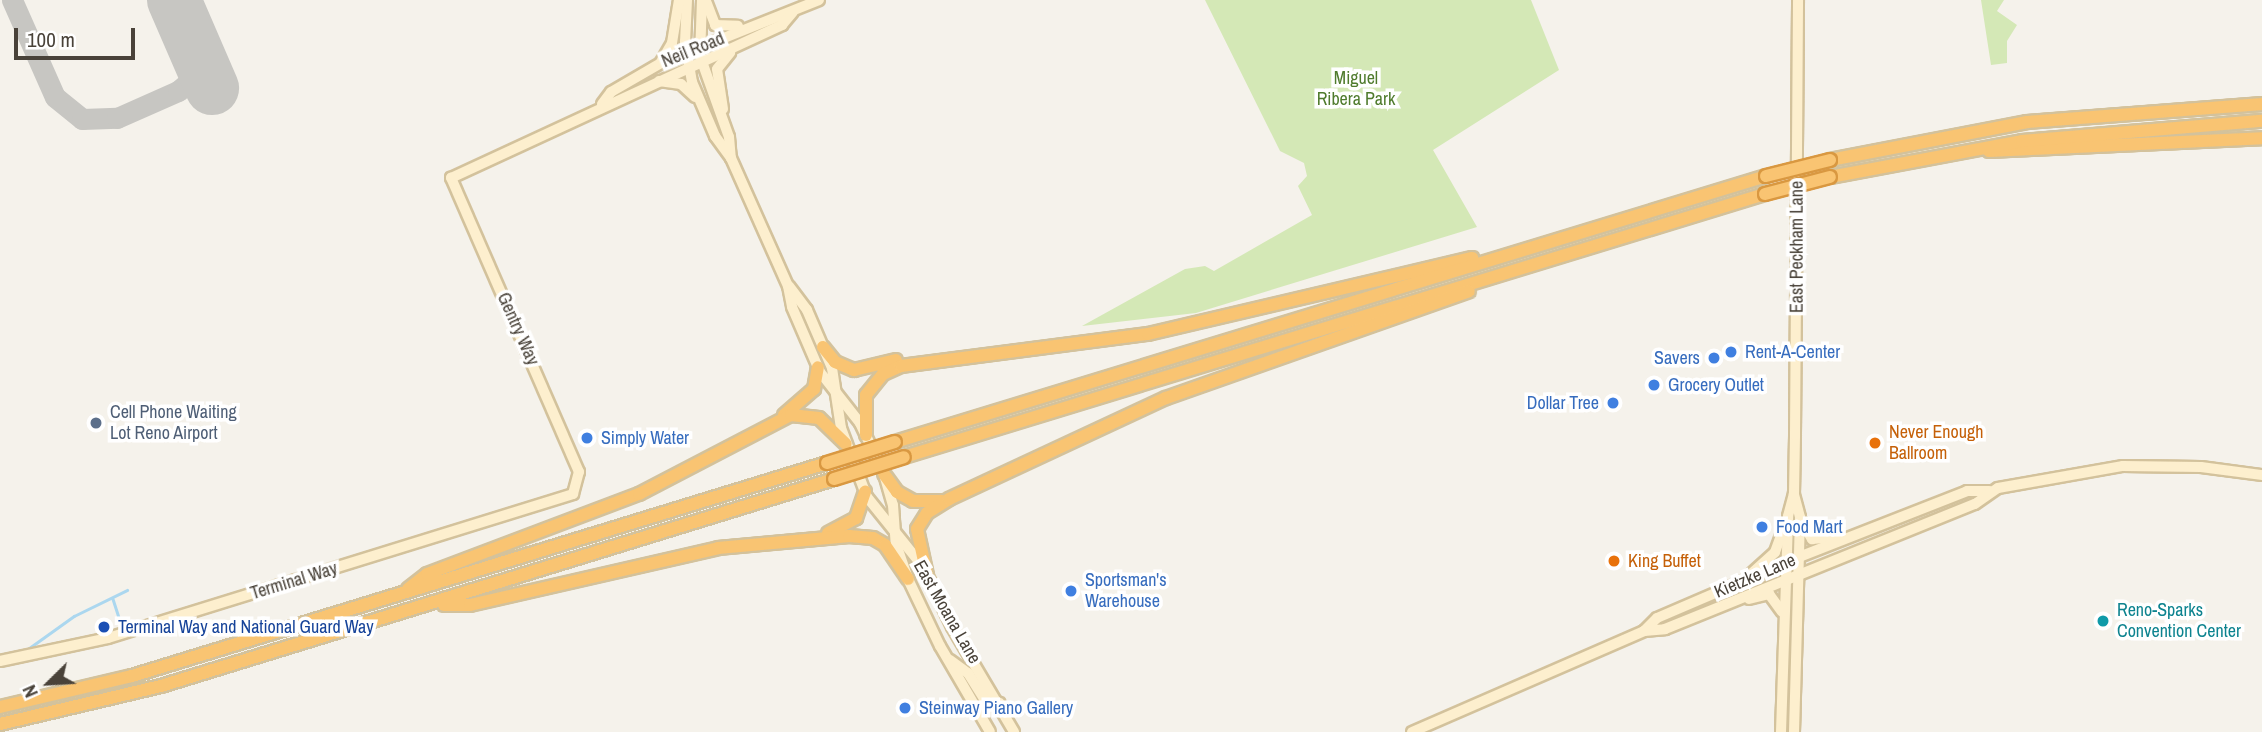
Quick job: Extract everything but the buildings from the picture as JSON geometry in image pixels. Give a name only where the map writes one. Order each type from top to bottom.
[{"type":"highway","points":[[0,707],[132,676],[1766,176],[1830,160],[2039,121],[2262,104]]},
{"type":"highway","points":[[0,724],[119,698],[426,606],[1765,194],[1830,177],[1971,150],[2111,130],[2262,121]]},
{"type":"highway","points":[[1971,150],[2017,153],[2162,141],[2262,138]]},
{"type":"highway","points":[[866,435],[865,401],[874,382],[891,369],[941,359],[1158,332],[1427,266],[1530,247]]},
{"type":"highway","points":[[927,575],[917,530],[927,513],[949,499],[1154,403],[1426,309],[1537,263]]},
{"type":"highway","points":[[823,346],[835,362],[853,370],[903,358],[941,359]]},
{"type":"highway","points":[[773,424],[810,394],[818,367]]},
{"type":"highway","points":[[402,594],[427,574],[639,494],[791,415],[810,415],[833,427],[846,444]]},
{"type":"highway","points":[[884,474],[897,492],[913,501],[928,504],[949,499]]},
{"type":"highway","points":[[797,541],[852,523],[863,507],[865,492]]},
{"type":"highway","points":[[426,606],[470,604],[693,553],[797,541],[873,538],[890,551],[908,579]]},
{"type":"main road","points":[[661,63],[672,43],[679,0]]},
{"type":"main road","name":"East Moana Lane","points":[[687,0],[686,53],[701,104],[719,143],[731,158],[788,286],[792,307],[818,367],[866,435],[884,474],[895,533],[908,579],[947,657],[990,732]]},
{"type":"main road","points":[[704,0],[710,19],[722,28],[760,21]]},
{"type":"main road","points":[[700,56],[704,0]]},
{"type":"main road","name":"Neil Road","points":[[451,178],[602,104],[688,66],[700,56],[760,21],[793,12],[819,0]]},
{"type":"main road","name":"East Peckham Lane","points":[[1794,732],[1800,517],[1794,494],[1798,0]]},
{"type":"main road","name":"Neil Road","points":[[602,104],[611,92],[661,63],[686,53],[700,56],[767,32],[786,22],[793,12]]},
{"type":"main road","points":[[729,137],[718,65],[767,32]]},
{"type":"main road","name":"East Moana Lane","points":[[700,56],[729,137],[731,158]]},
{"type":"main road","points":[[655,81],[681,84],[701,104]]},
{"type":"main road","name":"Gentry Way","points":[[451,178],[547,395],[579,472],[579,483]]},
{"type":"main road","name":"East Moana Lane","points":[[788,286],[802,301],[823,346],[838,395],[846,444],[865,492],[927,575],[952,627],[1000,703],[1014,732]]},
{"type":"main road","name":"Kietzke Lane","points":[[1412,732],[1644,631],[1657,618],[1786,562],[1967,491],[1989,491],[2051,475],[2123,466],[2200,467],[2262,475]]},
{"type":"main road","name":"Terminal Way","points":[[0,662],[108,638],[324,572],[566,497],[579,483]]},
{"type":"main road","name":"Kietzke Lane","points":[[1644,631],[1658,631],[1798,572],[1975,504],[1989,491]]},
{"type":"main road","name":"East Peckham Lane","points":[[1781,732],[1788,509],[1794,494]]},
{"type":"main road","points":[[1743,581],[1775,552],[1788,509]]},
{"type":"main road","points":[[1800,517],[1804,530],[1817,541],[1863,531]]},
{"type":"main road","points":[[1708,610],[1769,594],[1779,603],[1784,620]]},
{"type":"main road","points":[[947,657],[968,673],[984,699],[1000,703]]},
{"type":"green space","name":"Miguel Ribera Park","points":[[1205,0],[1531,0],[1559,70],[1433,150],[1477,227],[1196,313],[1082,326],[1185,269],[1205,266],[1214,271],[1312,215],[1298,186],[1307,176],[1304,163],[1280,151]]},
{"type":"green space","points":[[1981,0],[2004,0],[1997,11],[2017,25],[2007,41],[2007,63],[1991,65]]},
{"type":"waterway","points":[[25,651],[74,616],[127,590]]},
{"type":"waterway","points":[[113,599],[120,621]]},
{"type":"taxiway","points":[[12,0],[55,97],[82,119],[117,118],[178,91],[204,69]]},
{"type":"runway","points":[[174,0],[212,88]]},
{"type":"place","name":"Rent-A-Center","points":[[1731,352]]},
{"type":"place","name":"Savers","points":[[1714,358]]},
{"type":"place","name":"Grocery Outlet","points":[[1654,385]]},
{"type":"place","name":"Dollar Tree","points":[[1613,403]]},
{"type":"place","name":"Cell Phone Waiting Lot Reno Airport","points":[[96,423]]},
{"type":"place","name":"Simply Water","points":[[587,438]]},
{"type":"place","name":"Never Enough Ballroom","points":[[1875,443]]},
{"type":"place","name":"Food Mart","points":[[1762,527]]},
{"type":"place","name":"King Buffet","points":[[1614,561]]},
{"type":"place","name":"Sportsman's Warehouse","points":[[1071,591]]},
{"type":"place","name":"Reno-Sparks Convention Center","points":[[2103,621]]},
{"type":"place","name":"Terminal Way and National Guard Way","points":[[104,627]]},
{"type":"place","name":"Steinway Piano Gallery","points":[[905,708]]}]
